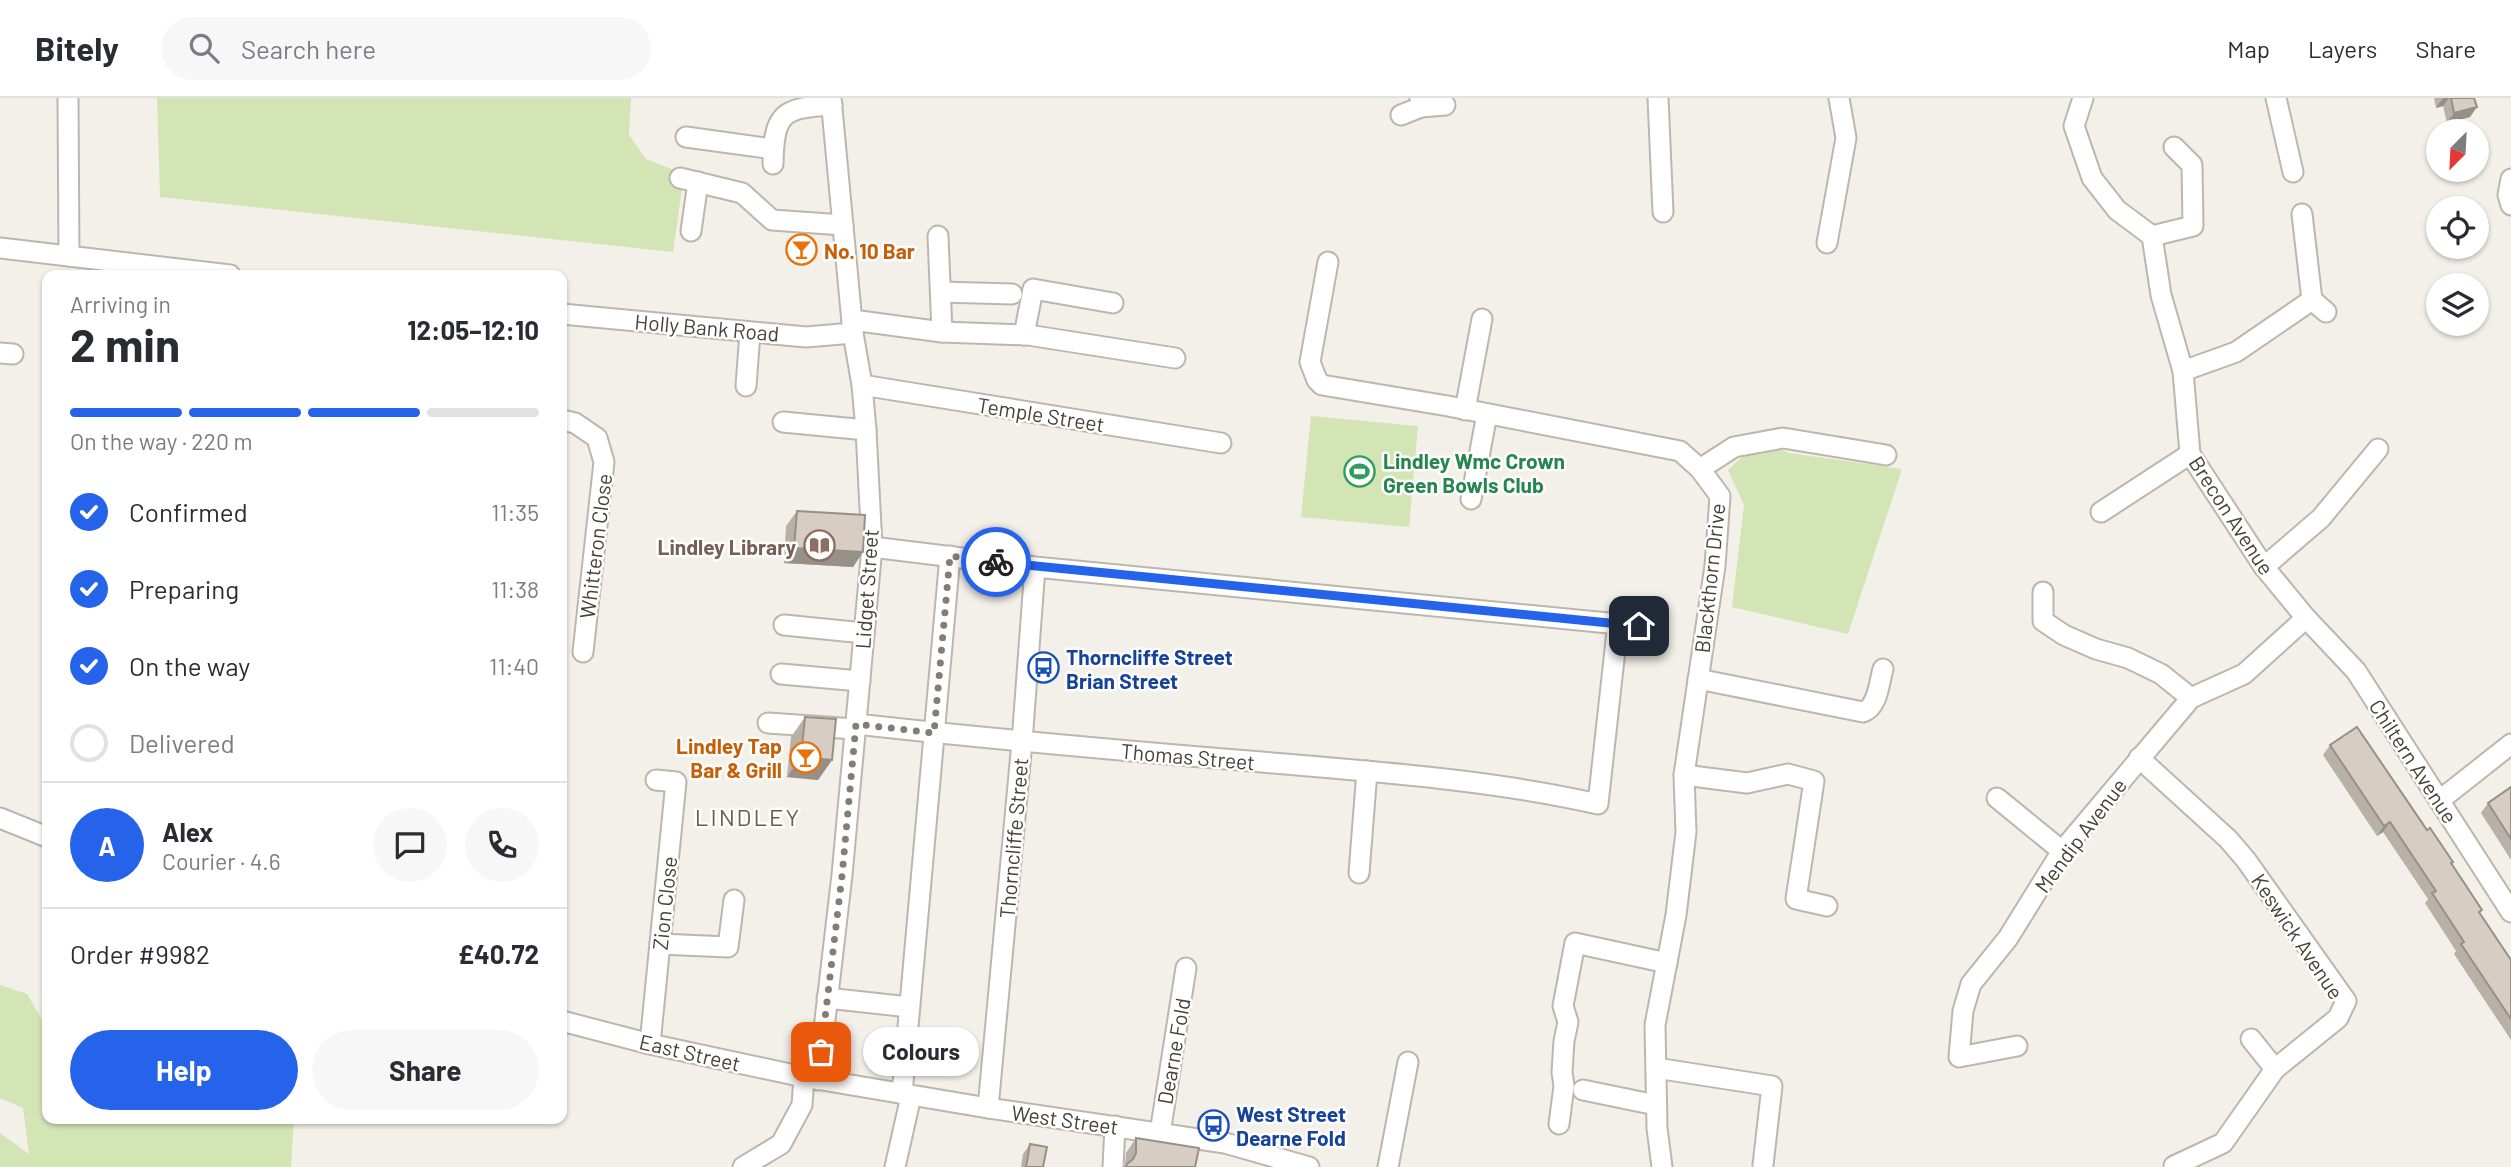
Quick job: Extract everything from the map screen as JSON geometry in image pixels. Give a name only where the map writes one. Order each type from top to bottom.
[{"type":"street","points":[[68,98],[69,256]]},
{"type":"street","points":[[1658,98],[1663,212]]},
{"type":"street","points":[[1827,243],[1846,138],[1839,98]]},
{"type":"street","points":[[2083,98],[2074,126],[2092,177],[2117,210],[2152,236],[2193,226],[2192,165],[2174,147]]},
{"type":"street","points":[[2276,98],[2293,172]]},
{"type":"street","points":[[686,137],[773,157],[774,132],[783,116],[802,106],[832,101]]},
{"type":"street","name":"Lidget Street","points":[[743,1167],[781,1144],[802,1105],[811,1079],[827,998],[872,547],[862,385],[852,327],[832,101]]},
{"type":"street","points":[[1401,115],[1420,103],[1445,105]]},
{"type":"street","points":[[691,231],[689,180],[742,192],[772,220],[843,225]]},
{"type":"street","points":[[2511,180],[2508,195],[2511,205]]},
{"type":"street","points":[[2183,371],[2236,352],[2319,306],[2302,214]]},
{"type":"street","points":[[938,236],[942,331]]},
{"type":"street","name":"Brecon Avenue","points":[[2152,236],[2161,295],[2183,371],[2190,454],[2264,567],[2306,618]]},
{"type":"street","points":[[0,248],[69,256],[102,267],[150,270]]},
{"type":"street","name":"Blackthorn Drive","points":[[1328,262],[1310,362],[1322,386],[1680,451],[1700,469],[1720,496],[1715,566],[1684,775],[1686,832],[1676,915],[1655,1025],[1657,1128],[1662,1167]]},
{"type":"street","points":[[1024,335],[1032,289],[1114,303]]},
{"type":"street","points":[[940,292],[1012,294]]},
{"type":"street","name":"Holly Bank Road","points":[[567,314],[806,337],[852,327],[1024,335],[1175,358]]},
{"type":"street","points":[[1465,410],[1482,319]]},
{"type":"street","points":[[746,386],[750,332]]},
{"type":"street","name":"Temple Street","points":[[862,385],[1221,443]]},
{"type":"street","points":[[1471,499],[1487,414]]},
{"type":"street","name":"Whitteron Close","points":[[567,422],[575,423],[597,438],[604,462],[583,652]]},
{"type":"street","points":[[783,422],[866,430]]},
{"type":"street","points":[[1700,469],[1734,447],[1783,438],[1886,455]]},
{"type":"street","points":[[2264,567],[2321,518],[2378,449]]},
{"type":"street","points":[[2101,512],[2190,454]]},
{"type":"street","points":[[872,547],[1035,567],[1639,626]]},
{"type":"street","points":[[895,1167],[906,1095],[909,1007],[950,556]]},
{"type":"street","name":"Thorncliffe Street","points":[[988,1108],[1022,742],[1035,567]]},
{"type":"street","points":[[2043,592],[2043,621],[2064,635],[2096,649],[2129,658],[2161,674],[2191,698]]},
{"type":"street","name":"Mendip Avenue","points":[[2017,1046],[1959,1057],[1962,1011],[1971,984],[2008,938],[2062,852],[2191,698],[2244,674],[2306,618]]},
{"type":"street","name":"Chiltern Avenue","points":[[2306,618],[2356,671],[2511,912]]},
{"type":"street","name":"Thomas Street","points":[[768,723],[934,733],[1367,771],[1520,789],[1598,804],[1618,623]]},
{"type":"street","points":[[785,625],[864,633]]},
{"type":"street","points":[[1698,679],[1863,712],[1874,703],[1883,669]]},
{"type":"street","points":[[782,674],[860,681]]},
{"type":"street","points":[[2440,800],[2511,744]]},
{"type":"street","name":"Keswick Avenue","points":[[2139,758],[2228,839],[2246,860],[2346,1001],[2338,1018],[2275,1069],[2223,1143],[2174,1166]]},
{"type":"street","points":[[1359,873],[1367,771]]},
{"type":"street","points":[[1684,775],[1747,783],[1788,774],[1814,781],[1796,899],[1828,906]]},
{"type":"street","name":"Zion Close","points":[[650,1044],[676,782],[656,780]]},
{"type":"street","points":[[1997,798],[2062,852]]},
{"type":"street","points":[[0,818],[42,835]]},
{"type":"street","points":[[660,944],[728,947],[734,900]]},
{"type":"street","points":[[1559,1125],[1564,1086],[1564,1041],[1568,1023],[1563,1006],[1575,943],[1667,962]]},
{"type":"street","name":"Dearne Fold","points":[[1160,1133],[1186,968]]},
{"type":"street","points":[[827,998],[909,1007]]},
{"type":"street","name":"East Street","points":[[567,1022],[650,1044],[811,1079]]},
{"type":"street","points":[[2251,1039],[2275,1069]]},
{"type":"street","points":[[1388,1167],[1408,1062]]},
{"type":"street","points":[[1656,1068],[1772,1086],[1763,1165]]},
{"type":"street","name":"West Street","points":[[811,1079],[1225,1143],[1309,1167]]},
{"type":"street","points":[[1583,1090],[1656,1105]]},
{"type":"street","points":[[1113,1167],[1115,1126]]},
{"type":"green space","points":[[157,98],[631,98],[629,135],[646,159],[684,174],[673,252],[160,197]]},
{"type":"green space","name":"Lindley Wmc Crown Green Bowls Club","points":[[1311,416],[1418,426],[1409,527],[1301,517]]},
{"type":"green space","points":[[1772,445],[1789,453],[1902,469],[1848,634],[1732,607],[1744,505],[1728,470],[1747,452]]},
{"type":"green space","points":[[0,985],[27,994],[42,1020],[42,1124],[294,1124],[291,1167],[0,1167],[0,1133],[29,1154],[23,1108],[0,1098]]},
{"type":"building","points":[[2451,98],[2474,98],[2477,107],[2454,113]]},
{"type":"building","points":[[797,511],[865,515],[863,552],[794,548]]},
{"type":"building","points":[[805,717],[836,719],[832,760],[801,757]]},
{"type":"building","points":[[2357,727],[2427,830],[2430,828],[2453,862],[2451,863],[2482,910],[2479,912],[2511,960],[2511,1019],[2461,944],[2464,942],[2432,893],[2436,891],[2390,822],[2384,826],[2330,745]]},
{"type":"building","points":[[2511,787],[2511,839],[2488,803]]},
{"type":"building","points":[[1136,1138],[1199,1148],[1195,1167],[1126,1167],[1136,1153]]},
{"type":"building","points":[[1030,1144],[1047,1147],[1043,1167],[1026,1167]]},
{"type":"way so far","points":[[821,1052],[842,876],[856,724],[934,733],[950,556],[996,562]]},
{"type":"place","name":"No. 10 Bar","points":[[801,250]]},
{"type":"place","name":"Lindley Wmc Crown Green Bowls Club","points":[[1360,472]]},
{"type":"place","name":"Lindley Library","points":[[819,546]]},
{"type":"place","name":"Thorncliffe Street Brian Street","points":[[1043,668]]},
{"type":"place","name":"Lindley Tap Bar & Grill","points":[[805,757]]},
{"type":"place","name":"Colours","points":[[821,1052]]},
{"type":"place","name":"West Street Dearne Fold","points":[[1213,1125]]},
{"type":"district","name":"LINDLEY","points":[[748,816]]},
{"type":"route","points":[[996,562],[1639,626]]}]
